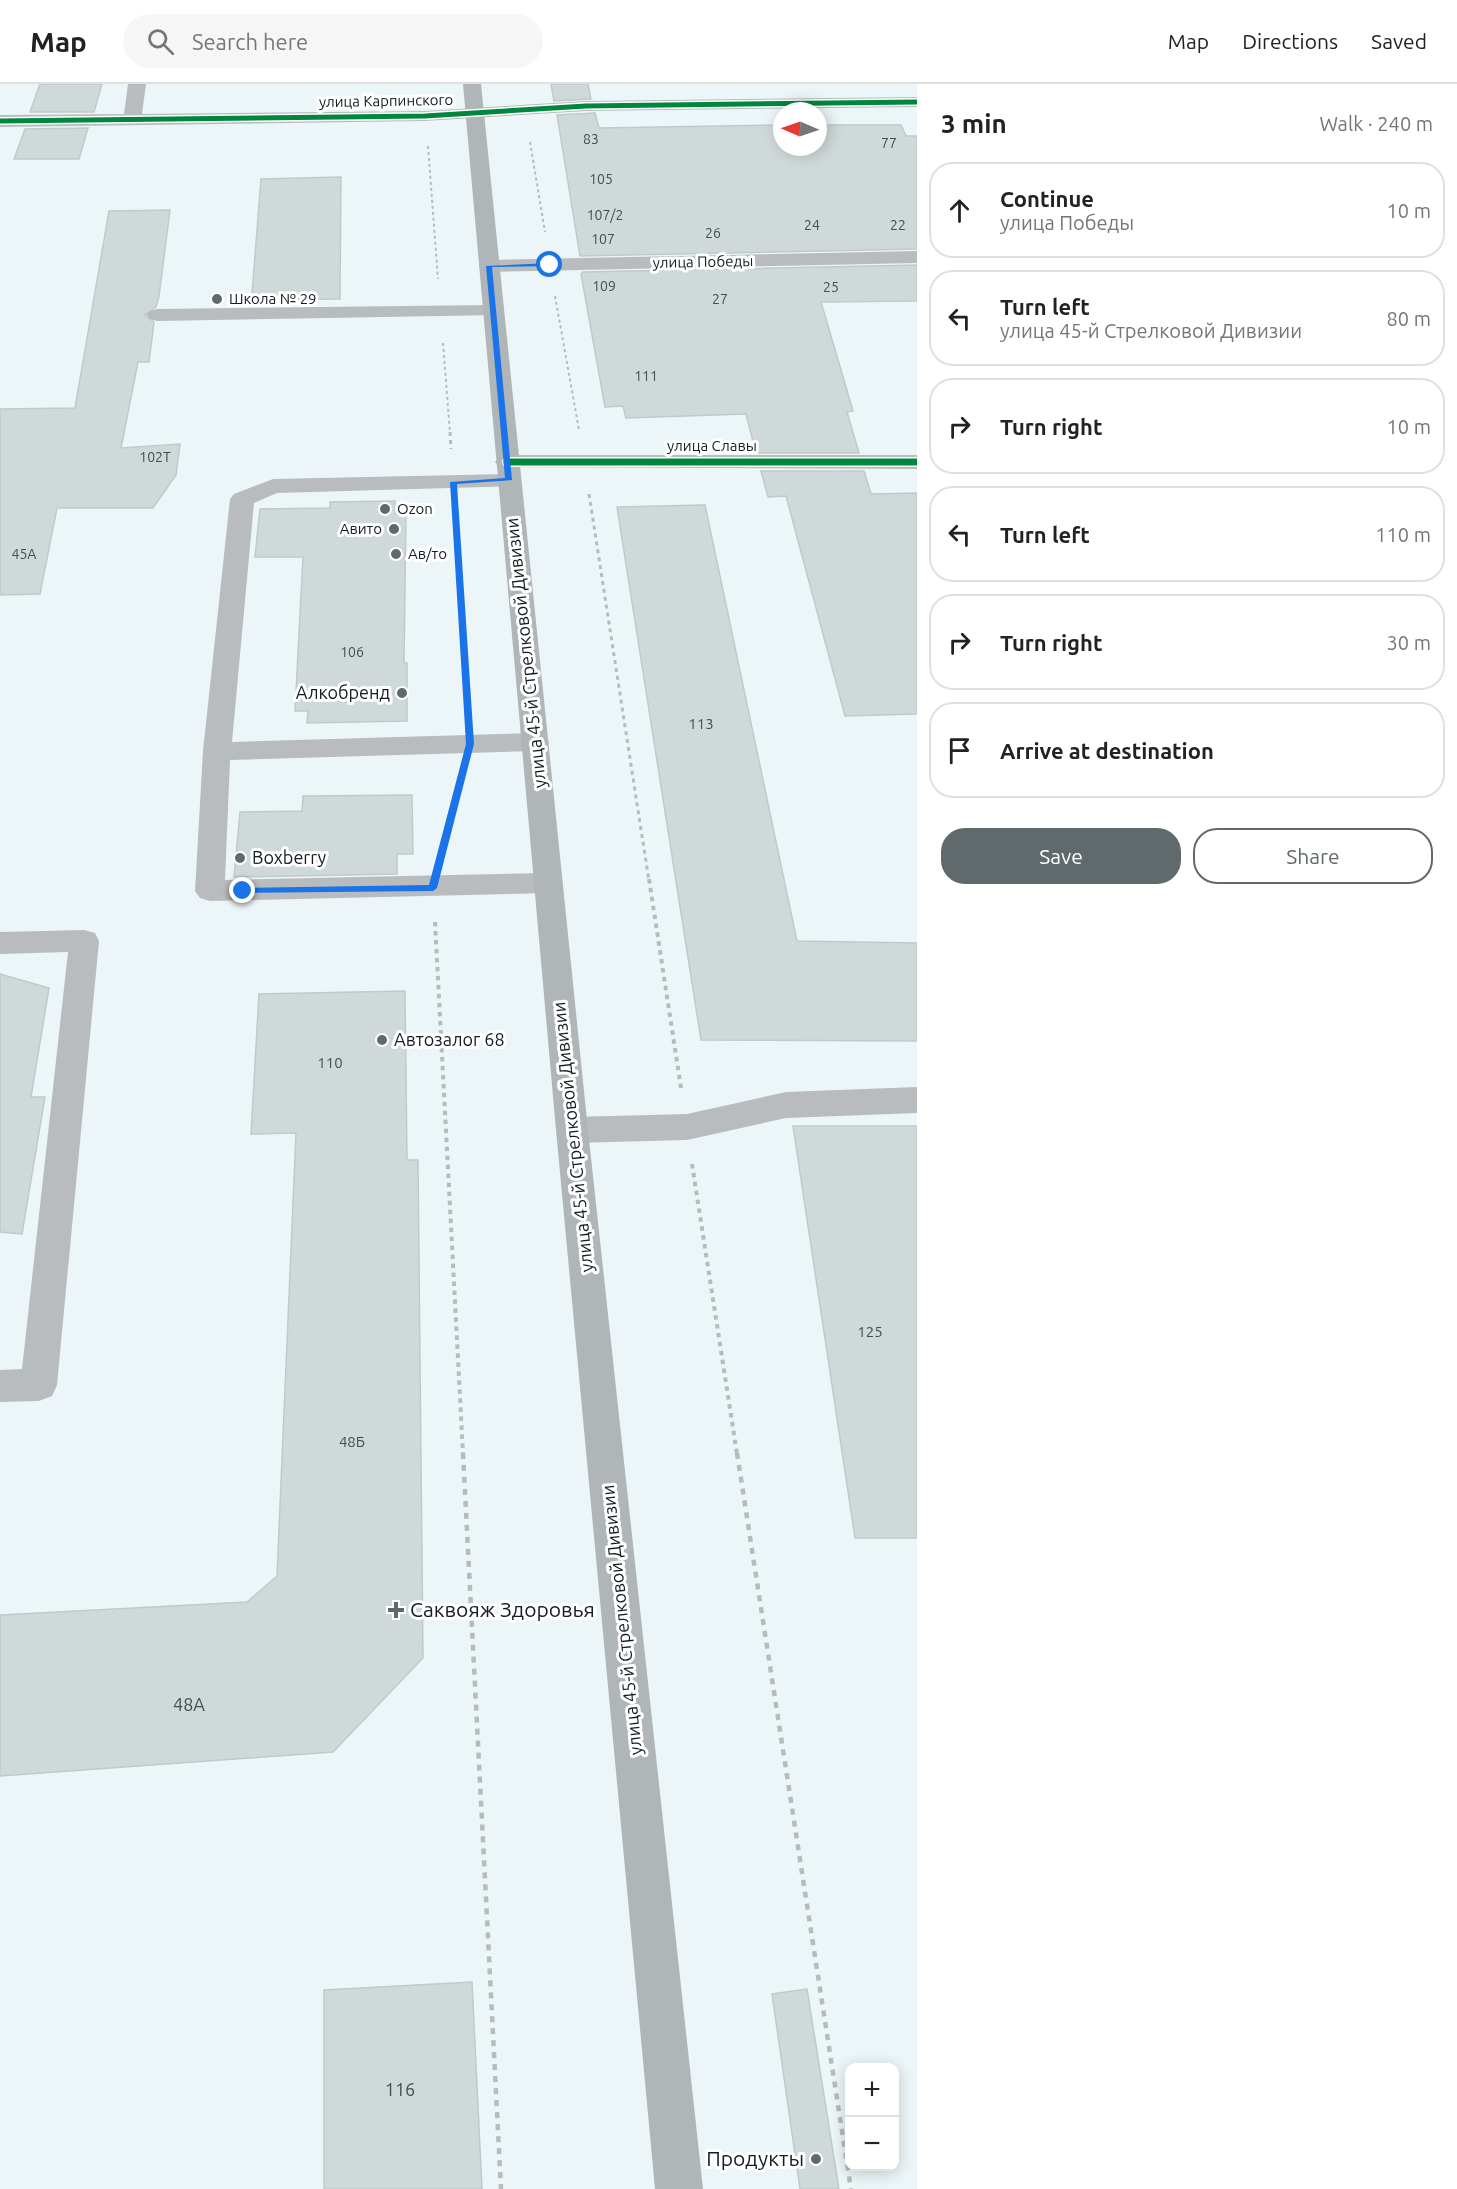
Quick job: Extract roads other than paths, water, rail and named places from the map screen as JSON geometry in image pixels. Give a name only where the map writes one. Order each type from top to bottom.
[{"type":"main road","name":"улица 45-й Стрелковой Дивизии","points":[[472,84],[572,1130],[679,2189]]},
{"type":"street","points":[[132,120],[137,84]]},
{"type":"street","name":"улица Карпинского","points":[[0,121],[425,116],[586,106],[917,102]]},
{"type":"street","name":"улица Победы","points":[[489,266],[917,257]]},
{"type":"street","points":[[157,315],[492,311]]},
{"type":"street","name":"улица Славы","points":[[217,751],[242,499],[273,486],[454,482],[508,471],[917,462]]},
{"type":"street","points":[[535,742],[217,751],[210,891],[433,888],[548,883]]},
{"type":"street","points":[[0,943],[84,941],[39,1385],[0,1386]]},
{"type":"street","points":[[572,1130],[687,1127],[786,1105],[917,1100]]},
{"type":"place","name":"Школа № 29","points":[[217,299]]},
{"type":"place","name":"Ozon","points":[[385,509]]},
{"type":"place","name":"Авито","points":[[394,529]]},
{"type":"place","name":"Ав/то","points":[[396,554]]},
{"type":"place","name":"Алкобренд","points":[[402,693]]},
{"type":"place","name":"Boxberry","points":[[240,858]]},
{"type":"place","name":"Автозалог 68","points":[[382,1040]]},
{"type":"place","name":"Саквояж Здоровья","points":[[396,1610]]},
{"type":"place","name":"Продукты","points":[[816,2159]]}]
